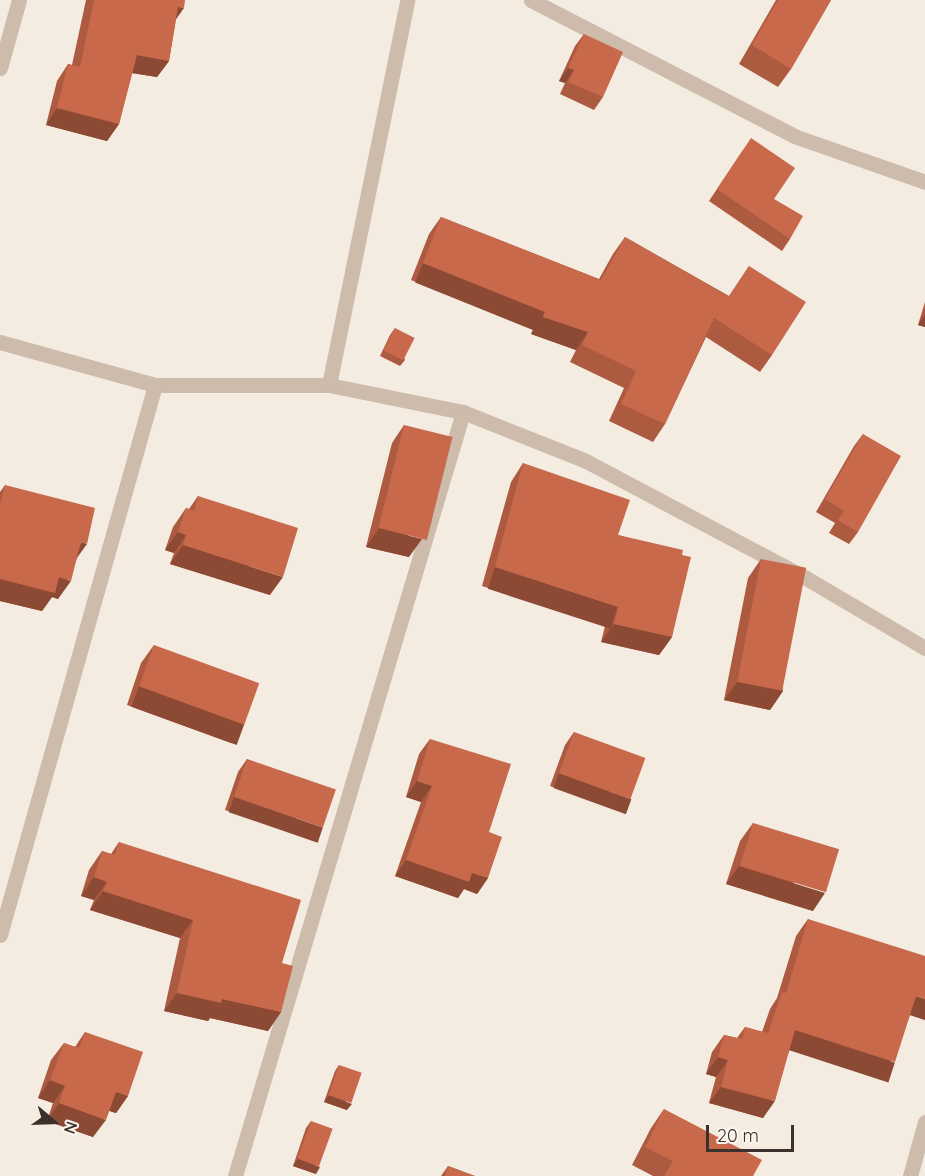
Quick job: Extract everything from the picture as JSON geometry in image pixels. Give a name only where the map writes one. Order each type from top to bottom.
[{"type":"street","points":[[0,68],[19,0]]},
{"type":"street","points":[[329,385],[407,0]]},
{"type":"street","points":[[531,0],[794,136],[925,182]]},
{"type":"street","points":[[0,342],[155,386],[329,385],[463,412],[586,461],[806,578],[925,648]]},
{"type":"street","points":[[0,935],[155,386]]},
{"type":"street","points":[[235,1176],[463,412]]},
{"type":"street","points":[[910,1176],[925,1122]]},
{"type":"building","points":[[94,0],[185,0],[184,8],[178,7],[169,61],[137,55],[119,124],[57,108],[68,64],[80,67]]},
{"type":"building","points":[[778,0],[831,0],[791,69],[752,45]]},
{"type":"building","points":[[584,34],[623,52],[603,97],[568,82],[574,70],[568,68]]},
{"type":"building","points":[[751,138],[795,168],[774,199],[803,216],[790,239],[717,189]]},
{"type":"building","points":[[441,217],[601,280],[625,237],[729,297],[749,266],[806,302],[772,355],[714,318],[665,424],[621,404],[636,371],[582,345],[588,332],[543,317],[545,312],[423,263]]},
{"type":"building","points":[[395,328],[415,338],[403,360],[384,350]]},
{"type":"building","points":[[404,425],[453,437],[427,540],[378,528]]},
{"type":"building","points":[[863,434],[901,456],[858,532],[838,520],[844,511],[825,499]]},
{"type":"building","points":[[523,463],[630,500],[618,535],[683,550],[682,555],[691,557],[672,637],[614,624],[618,607],[495,567]]},
{"type":"building","points":[[5,485],[95,508],[87,544],[81,542],[71,581],[59,577],[55,593],[0,579],[0,505]]},
{"type":"building","points":[[198,496],[298,528],[283,577],[183,545],[186,535],[178,532],[186,508],[194,511]]},
{"type":"building","points":[[761,559],[806,568],[782,690],[737,682]]},
{"type":"building","points":[[154,645],[259,683],[244,725],[139,686]]},
{"type":"building","points":[[574,732],[645,758],[630,799],[559,773]]},
{"type":"building","points":[[430,739],[511,764],[489,832],[502,837],[488,878],[472,873],[469,882],[406,860],[432,786],[417,781]]},
{"type":"building","points":[[247,759],[336,790],[323,827],[234,797]]},
{"type":"building","points":[[753,823],[839,849],[826,892],[740,866]]},
{"type":"building","points":[[119,842],[301,900],[282,963],[293,966],[281,1012],[222,999],[221,1003],[177,993],[193,920],[103,891],[107,882],[94,877],[102,851],[115,855]]},
{"type":"building","points":[[808,919],[925,956],[925,999],[916,996],[895,1062],[795,1030],[775,1101],[721,1087],[728,1060],[718,1057],[724,1035],[742,1039],[745,1027],[768,1033],[782,992],[786,993]]},
{"type":"building","points":[[85,1032],[143,1052],[128,1096],[116,1092],[106,1120],[59,1103],[65,1086],[50,1080],[64,1043],[79,1048]]},
{"type":"building","points":[[339,1065],[362,1073],[351,1103],[329,1095]]},
{"type":"building","points":[[664,1109],[762,1160],[753,1176],[664,1176],[673,1161],[645,1147]]},
{"type":"building","points":[[311,1121],[333,1129],[319,1166],[297,1159]]},
{"type":"building","points":[[448,1166],[475,1176],[445,1176]]}]
